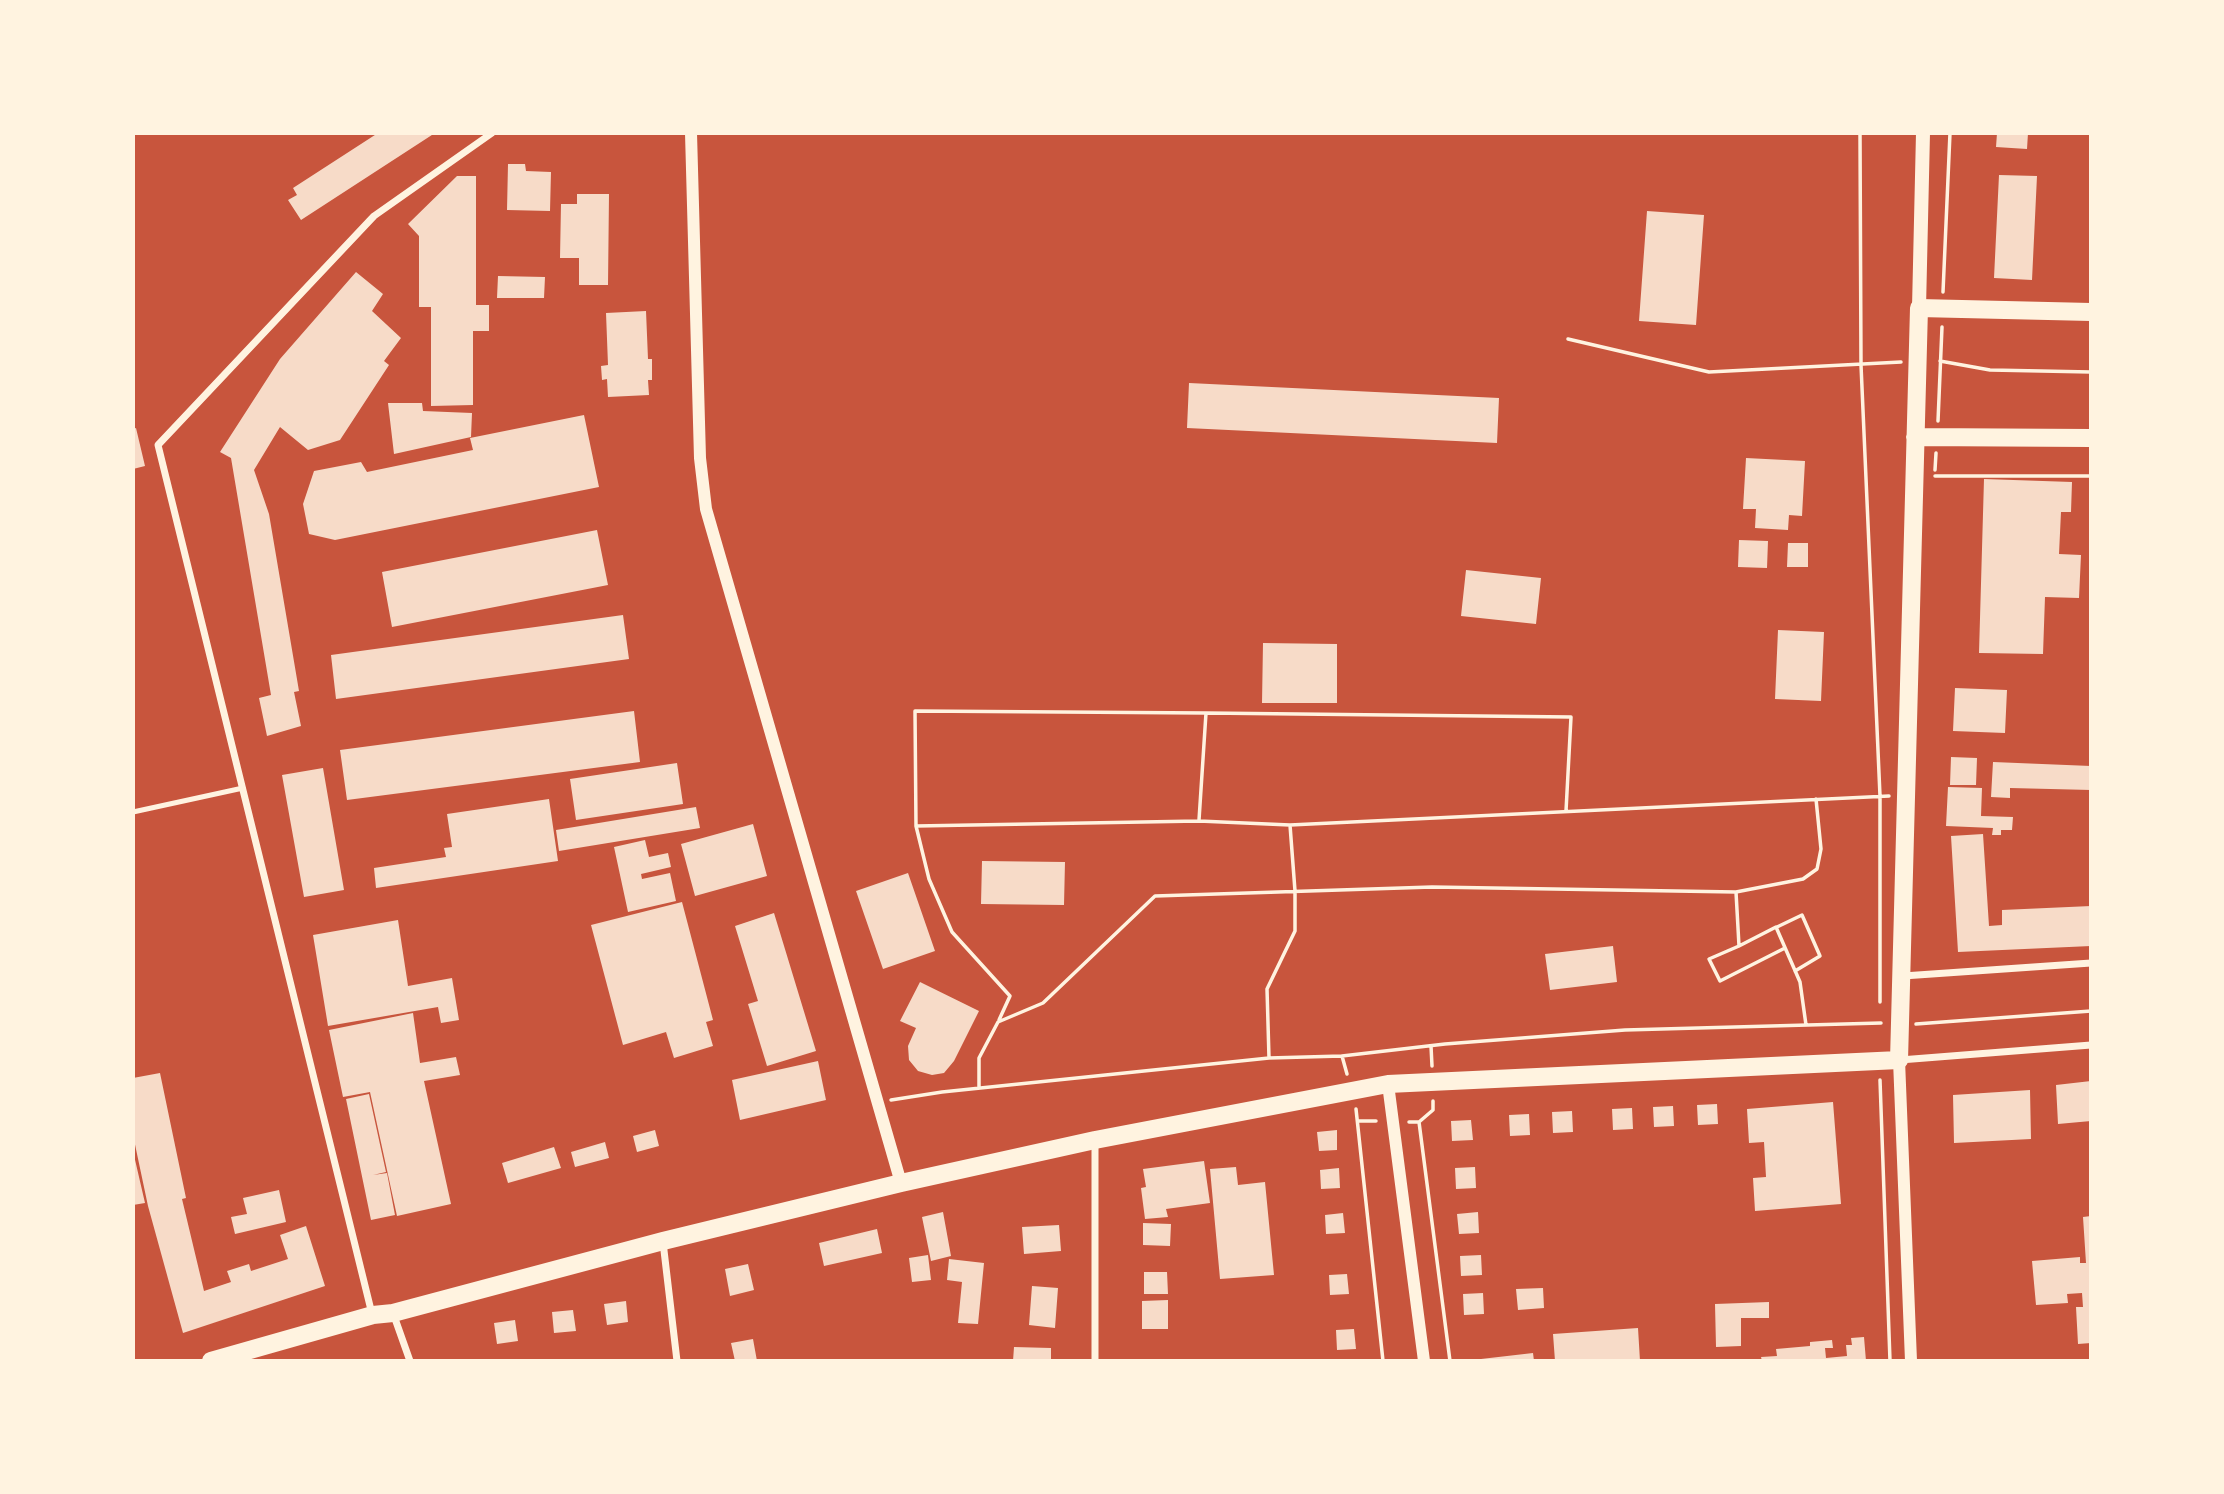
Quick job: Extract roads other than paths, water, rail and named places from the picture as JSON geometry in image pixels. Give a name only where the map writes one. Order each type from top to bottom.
[{"type":"main road","points":[[211,1361],[373,1315],[901,1183],[1095,1140],[1352,1090],[1388,1084],[1899,1060],[1923,133]]},
{"type":"main road","points":[[1919,308],[2091,312]]},
{"type":"main road","points":[[1915,437],[2091,439]]},
{"type":"street","points":[[373,1315],[158,445],[374,216],[492,133]]},
{"type":"street","points":[[691,133],[700,458],[706,509],[901,1183]]},
{"type":"street","points":[[1901,976],[2091,964]]},
{"type":"street","points":[[1911,1361],[1899,1060],[2091,1045]]},
{"type":"street","points":[[1388,1084],[1424,1361]]},
{"type":"street","points":[[1095,1140],[1095,1361]]},
{"type":"street","points":[[663,1241],[677,1361]]},
{"type":"street","points":[[393,1312],[410,1361]]},
{"type":"lane","points":[[133,812],[243,788]]}]
